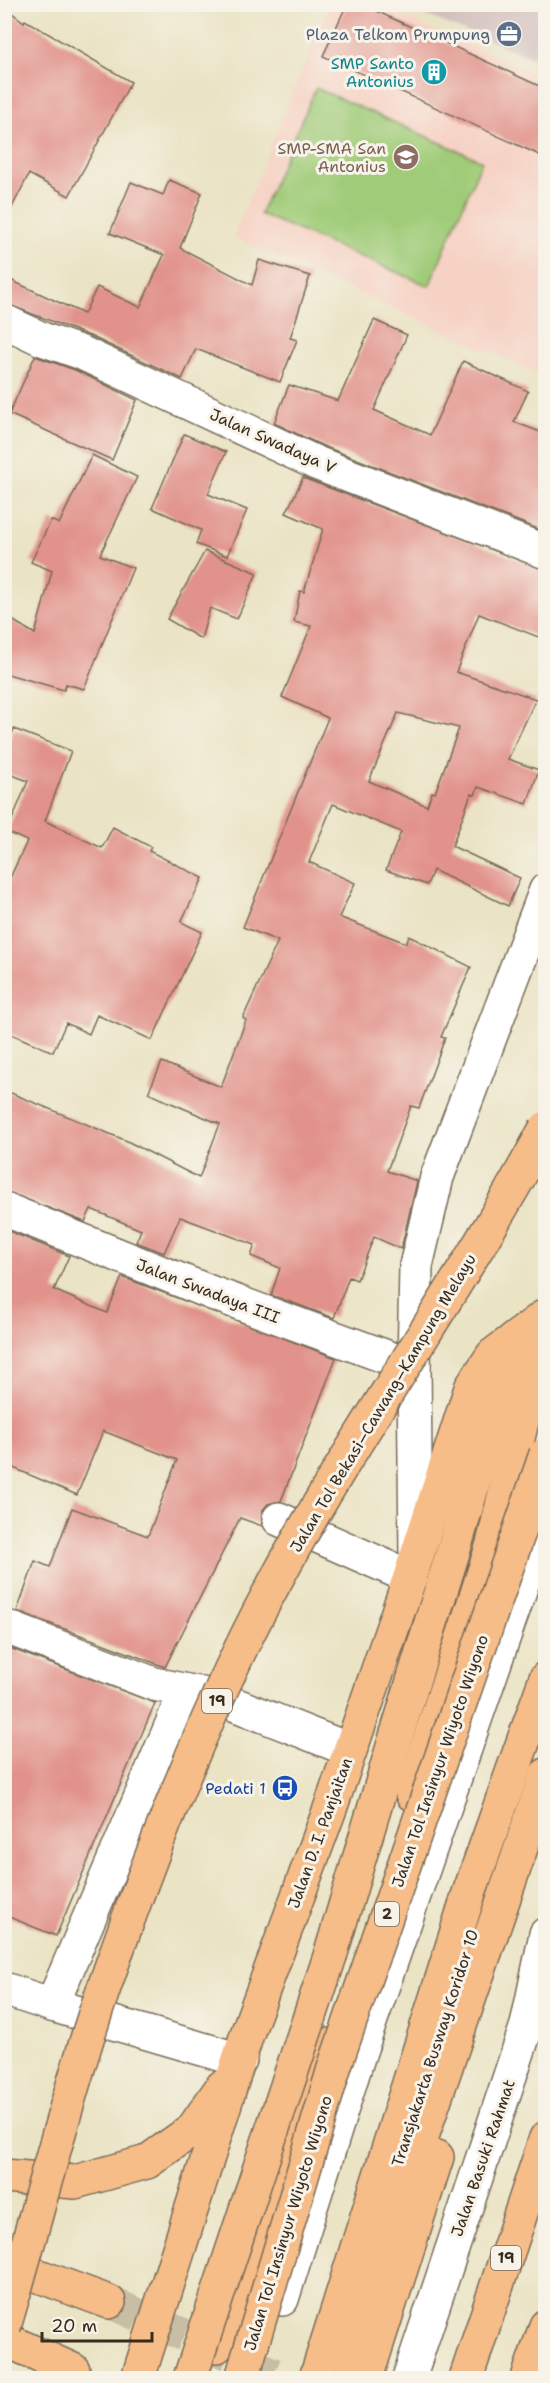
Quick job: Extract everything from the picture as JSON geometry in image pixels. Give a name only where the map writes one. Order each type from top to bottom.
[{"type":"main road","name":"Jalan Tol Bekasi–Cawang–Kampung Melayu","points":[[4,2327],[95,2016],[179,1784],[241,1647],[326,1492],[507,1198],[546,1128]]},
{"type":"main road","name":"Jalan D. I. Panjaitan","points":[[138,2379],[247,2034],[350,1750],[413,1568],[471,1388],[493,1355],[546,1317]]},
{"type":"main road","points":[[189,2379],[331,1953],[405,1705],[493,1425],[510,1378],[546,1317]]},
{"type":"main road","points":[[206,2379],[295,2125],[321,2064],[493,1544],[546,1317]]},
{"type":"main road","name":"Jalan Tol Insinyur Wiyoto Wiyono","points":[[242,2379],[335,2065],[546,1454]]},
{"type":"main road","points":[[316,2379],[469,1893],[546,1678]]},
{"type":"main road","points":[[340,2379],[546,1775]]},
{"type":"main road","points":[[366,2379],[535,1847],[546,1803]]},
{"type":"main road","points":[[4,2176],[75,2182],[147,2162],[192,2130],[240,2060]]},
{"type":"main road","name":"19","points":[[466,2379],[546,2138]]},
{"type":"main road","points":[[4,2264],[109,2302]]},
{"type":"main road","points":[[528,2379],[546,2326]]},
{"type":"main road","points":[[4,2339],[73,2370]]},
{"type":"street","name":"Jalan Swadaya V","points":[[4,321],[42,339],[82,353],[316,463],[546,552]]},
{"type":"street","points":[[279,1519],[413,1568],[416,1266],[437,1177],[546,891]]},
{"type":"street","name":"Jalan Swadaya III","points":[[4,1209],[212,1293],[414,1367]]},
{"type":"street","points":[[257,2379],[358,2057],[546,1515]]},
{"type":"street","points":[[4,1626],[154,1684],[216,1697],[350,1750]]},
{"type":"street","points":[[52,2005],[186,1691]]},
{"type":"street","name":"Transjakarta Busway Koridor 10","points":[[330,2379],[442,2022],[546,1719]]},
{"type":"street","name":"Jalan Basuki Rahmat","points":[[409,2379],[527,2025],[546,1934]]},
{"type":"street","points":[[4,1989],[240,2060]]},
{"type":"shaded area","name":"SMP-SMA San Antonius","points":[[329,5],[377,5],[545,78],[545,376],[233,237]]},
{"type":"shaded area","name":"Plaza Telkom Prumpung","points":[[400,5],[545,5],[545,63]]},
{"type":"green space","points":[[316,88],[482,161],[429,286],[260,214]]},
{"type":"building","name":"SMP Santo Antonius","points":[[347,4],[361,4],[546,89],[546,158],[323,56]]},
{"type":"building","points":[[4,7],[24,22],[25,20],[131,82],[69,196],[29,174],[4,223]]},
{"type":"building","points":[[169,180],[202,193],[180,248],[252,285],[259,260],[310,276],[290,338],[297,340],[280,382],[196,349],[182,379],[90,336],[4,303],[4,277],[84,314],[97,287],[140,307],[164,255],[110,233],[131,182],[163,195]]},
{"type":"building","points":[[374,320],[407,335],[374,410],[430,435],[463,361],[528,391],[514,422],[546,434],[546,532],[323,446],[274,423],[289,385],[338,401]]},
{"type":"building","points":[[35,356],[75,370],[137,400],[112,460],[9,414]]},
{"type":"building","points":[[184,434],[226,452],[208,494],[247,510],[227,556],[196,544],[201,530],[152,508]]},
{"type":"building","points":[[92,455],[137,477],[100,555],[133,568],[84,689],[66,684],[64,690],[4,673],[4,615],[35,634],[52,571],[31,562],[51,520],[59,524]]},
{"type":"building","points":[[303,478],[546,570],[546,640],[479,614],[456,672],[536,699],[508,759],[539,770],[527,804],[478,787],[475,795],[471,794],[452,846],[520,878],[508,906],[433,870],[427,885],[386,870],[401,832],[333,804],[309,862],[355,883],[339,917],[406,943],[409,936],[471,967],[441,1037],[445,1038],[419,1108],[411,1106],[387,1171],[417,1181],[401,1249],[374,1237],[357,1280],[349,1277],[334,1318],[271,1295],[280,1268],[251,1256],[255,1245],[180,1217],[164,1253],[136,1242],[141,1230],[91,1209],[85,1222],[4,1191],[4,1090],[127,1141],[199,1178],[220,1124],[148,1093],[162,1062],[221,1087],[246,1020],[243,1018],[278,941],[243,927],[328,718],[282,697],[311,626],[294,622],[300,591],[304,592],[323,529],[286,513]],"holes":[[[398,713],[459,728],[435,793],[432,792],[427,806],[369,781]]]},
{"type":"building","points":[[205,551],[257,573],[237,619],[210,608],[201,639],[167,619]]},
{"type":"building","points":[[14,729],[71,751],[45,821],[102,848],[113,827],[151,847],[149,851],[203,878],[181,922],[202,932],[152,1040],[97,1015],[89,1034],[66,1023],[53,1052],[4,1031],[4,891],[27,841],[7,832],[28,781],[4,772],[4,754]]},
{"type":"building","points":[[4,1229],[69,1256],[54,1290],[107,1313],[122,1277],[336,1358],[281,1501],[268,1504],[262,1511],[262,1526],[240,1518],[165,1667],[17,1611],[35,1561],[50,1567],[72,1508],[148,1536],[177,1460],[103,1431],[77,1495],[4,1464]]},
{"type":"building","points":[[4,1646],[155,1703],[56,1936],[4,1915]]},
{"type":"tunnel","points":[[109,2302],[283,2378]]},
{"type":"place","name":"Plaza Telkom Prumpung","points":[[509,34]]},
{"type":"place","name":"SMP Santo Antonius","points":[[434,72]]},
{"type":"place","name":"SMP-SMA San Antonius","points":[[406,157]]},
{"type":"place","name":"Pedati 1","points":[[285,1788]]}]
